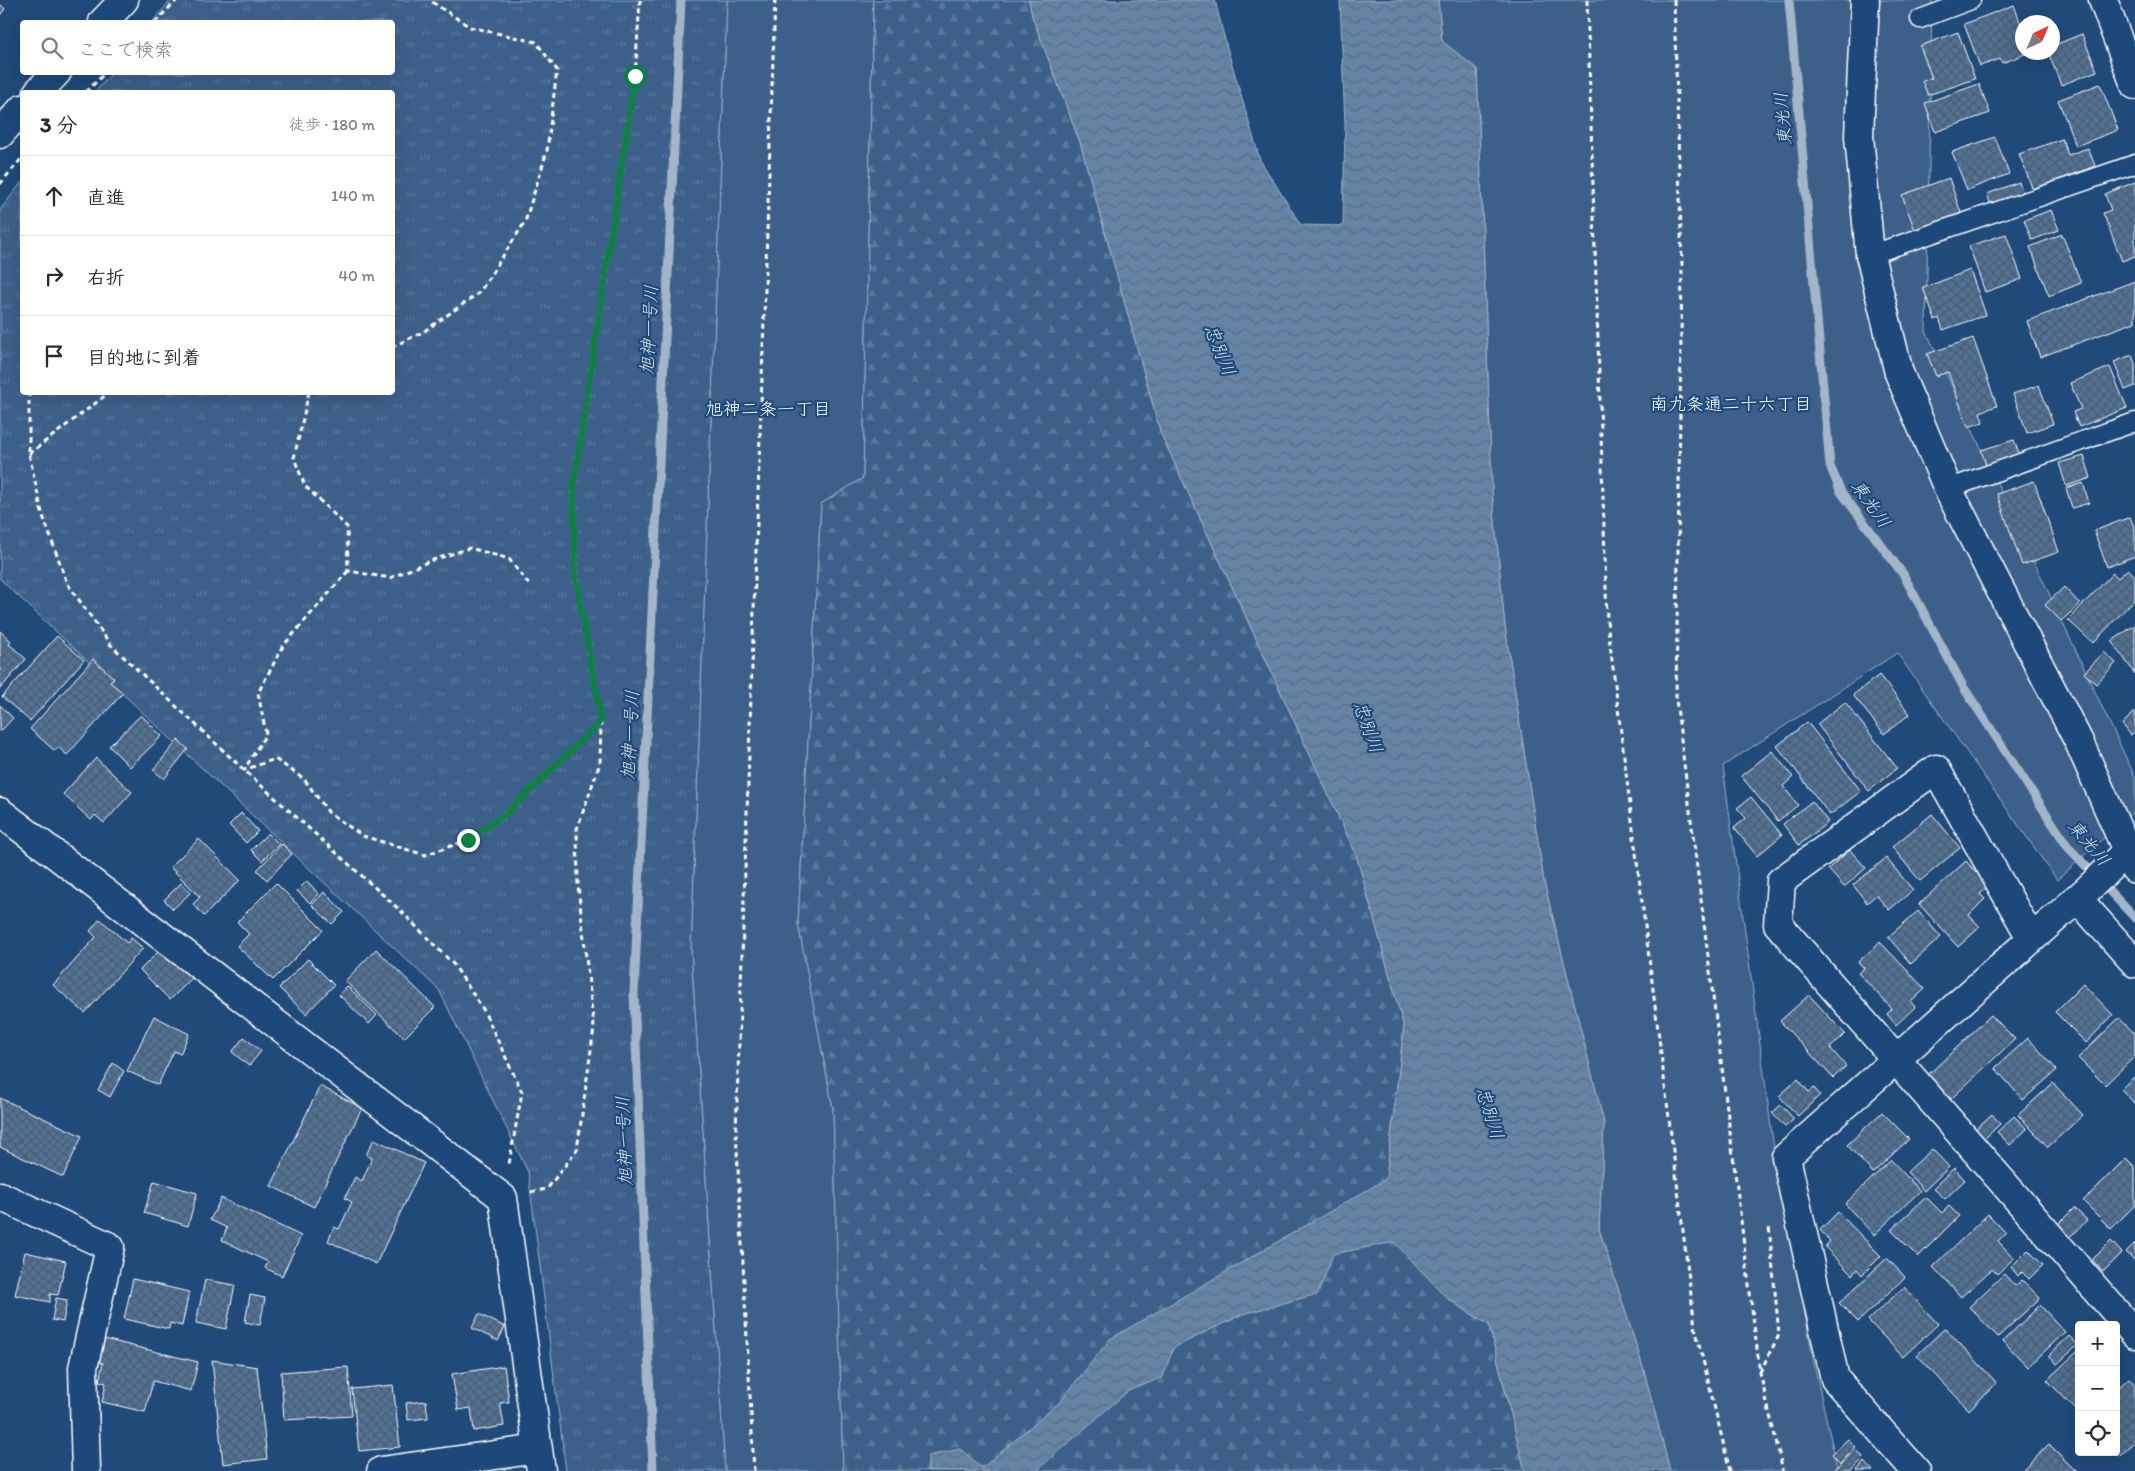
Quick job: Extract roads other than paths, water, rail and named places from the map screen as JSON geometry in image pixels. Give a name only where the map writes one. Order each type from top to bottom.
[{"type":"street","points":[[105,20],[124,0]]},
{"type":"street","points":[[1865,0],[1860,136],[1870,255],[1899,373],[1948,489],[2079,742],[2126,858],[2082,893],[1786,1157],[1835,1379],[1916,1471]]},
{"type":"street","points":[[2103,0],[2135,85]]},
{"type":"street","points":[[40,90],[54,75]]},
{"type":"street","points":[[0,134],[20,111]]},
{"type":"street","points":[[2031,938],[1936,769],[1781,881],[1778,924],[2135,1334]]},
{"type":"street","points":[[0,812],[502,1198],[540,1460],[381,1471]]},
{"type":"street","points":[[2082,893],[2135,963]]},
{"type":"street","points":[[0,1196],[110,1247],[83,1368],[86,1471]]},
{"type":"lane","points":[[1920,19],[1971,0]]},
{"type":"lane","points":[[1870,255],[2135,164]]},
{"type":"lane","points":[[1948,489],[2135,422]]},
{"type":"water","name":"忠別川","points":[[1029,0],[1215,0],[1260,160],[1301,225],[1343,226],[1345,125],[1340,0],[1438,0],[1442,41],[1477,69],[1492,490],[1505,627],[1544,882],[1604,1123],[1599,1229],[1643,1367],[1670,1471],[1525,1471],[1489,1325],[1448,1299],[1394,1242],[1333,1254],[1318,1294],[1243,1314],[1173,1348],[1163,1377],[1128,1391],[1036,1471],[928,1471],[928,1456],[960,1449],[982,1468],[1060,1402],[1110,1339],[1386,1179],[1404,1027],[1356,854],[1161,434],[1080,142],[1032,16]]},
{"type":"waterway","name":"旭神一号川","points":[[653,1471],[634,993],[681,0]]},
{"type":"waterway","name":"東光川","points":[[1789,0],[1830,466],[1841,492],[1903,574],[1964,688],[2068,847],[2135,918]]},
{"type":"district","name":"南九条通二十六丁目","points":[[1731,404]]},
{"type":"district","name":"旭神二条一丁目","points":[[768,409]]}]
